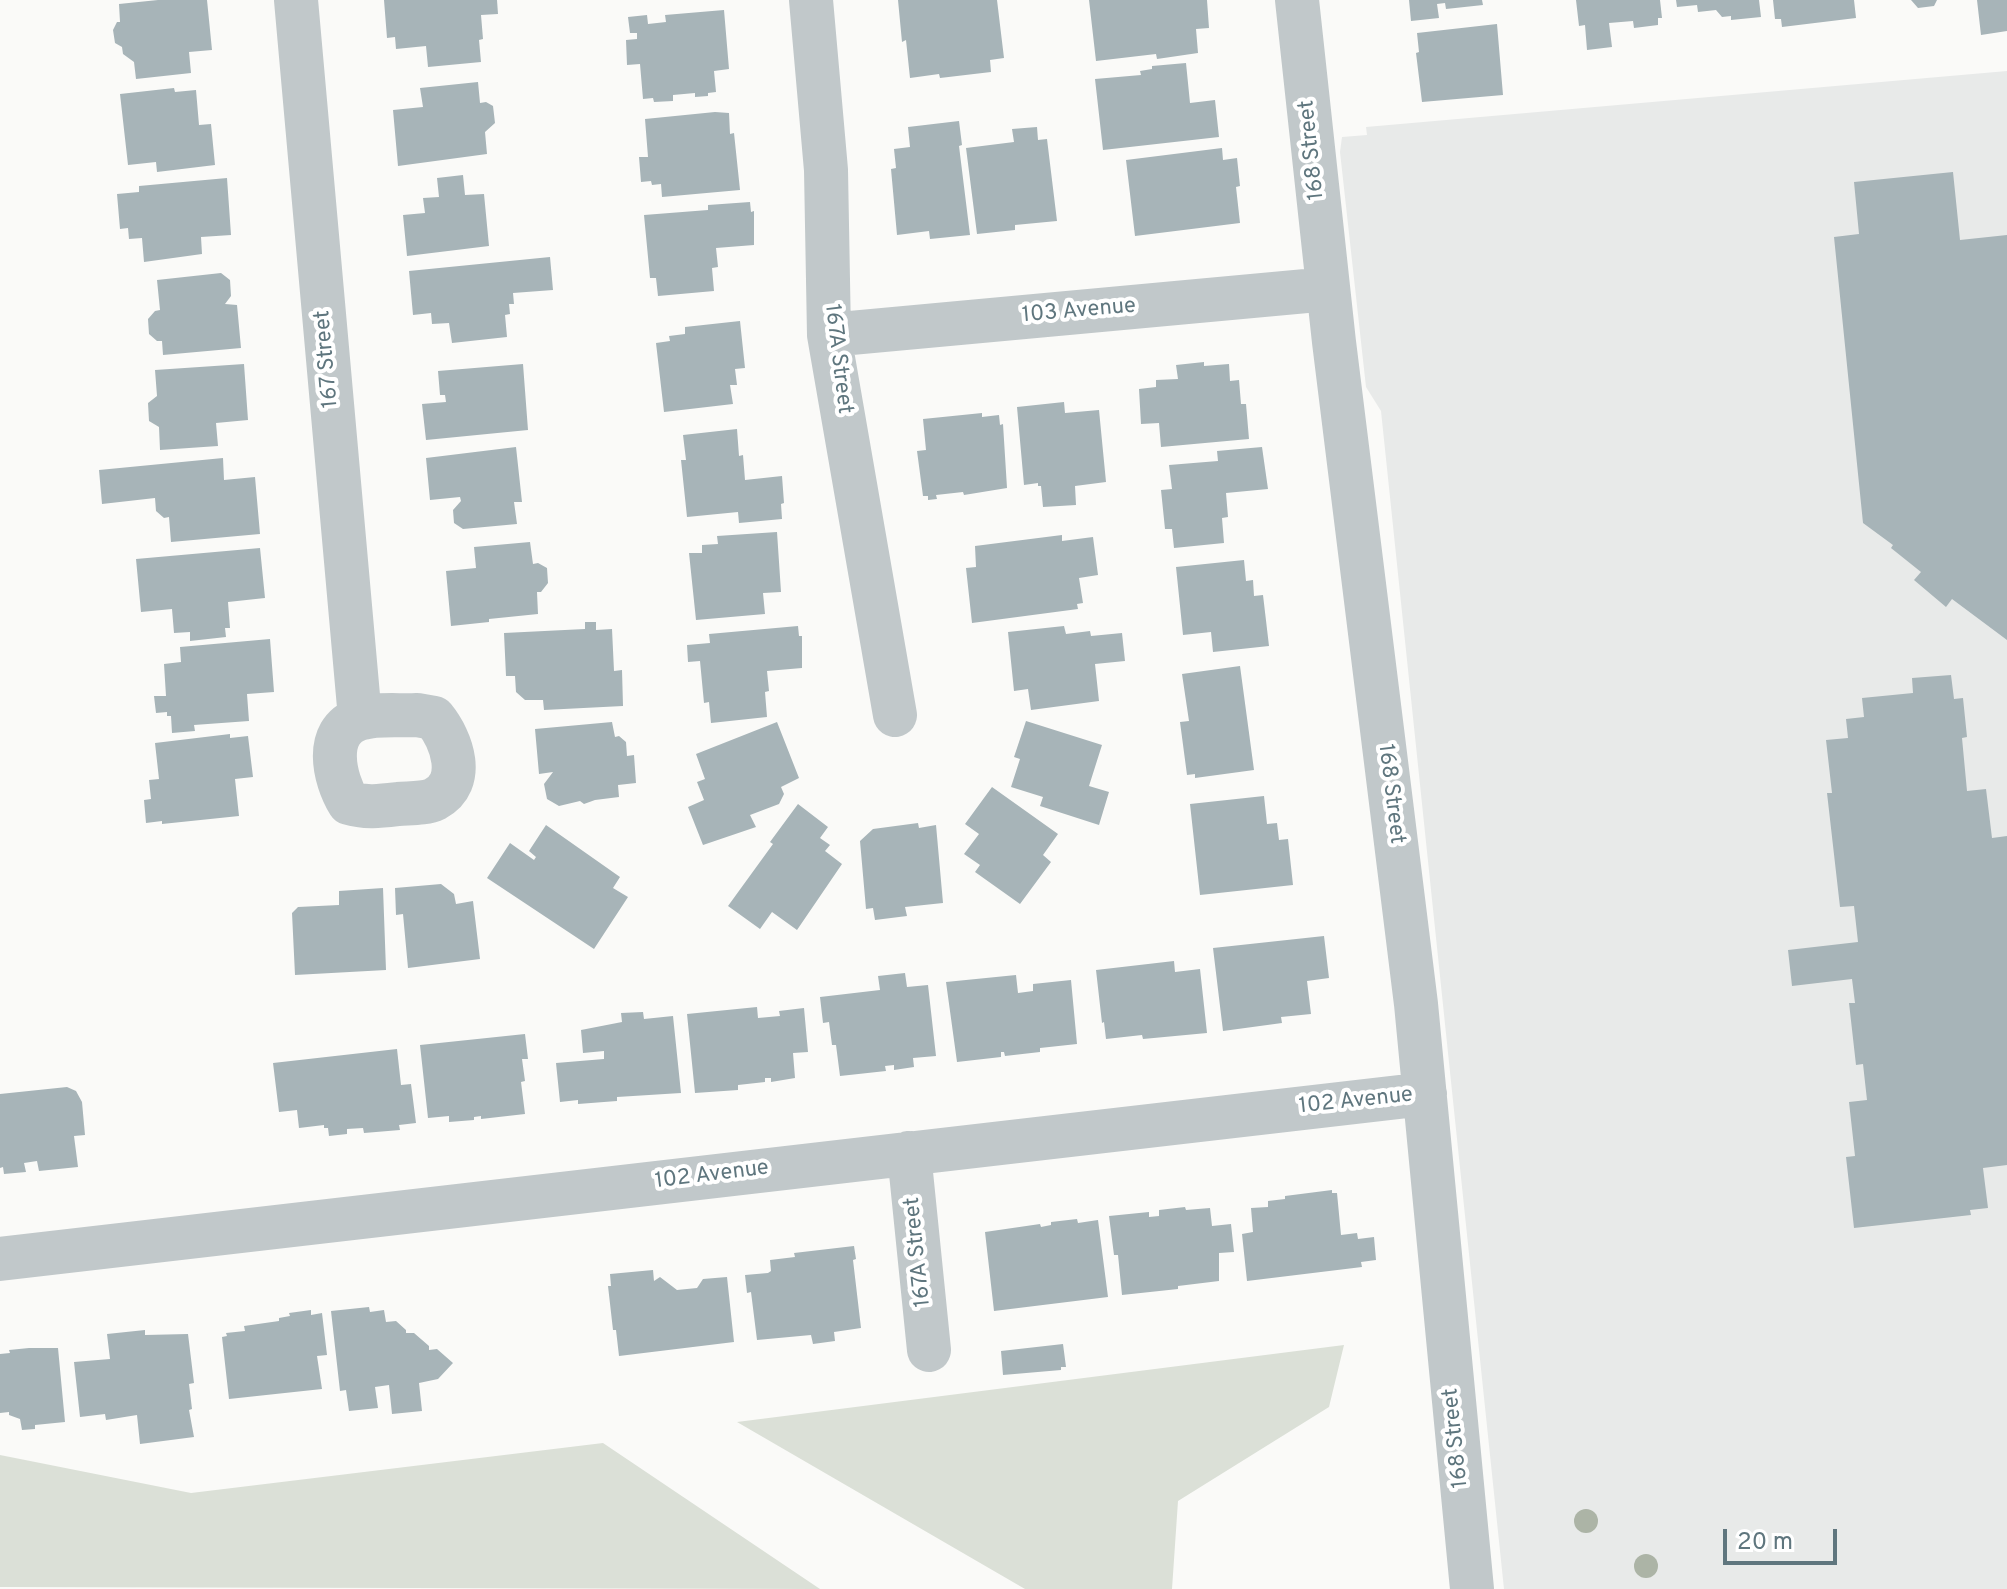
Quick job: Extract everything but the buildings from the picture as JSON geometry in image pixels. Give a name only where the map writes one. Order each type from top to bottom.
[{"type":"street","name":"167 Street","points":[[296,0],[360,718]]},
{"type":"street","name":"167A Street","points":[[811,0],[826,170],[829,335],[895,715]]},
{"type":"street","name":"168 Street","points":[[1297,0],[1328,289],[1416,1004],[1472,1589]]},
{"type":"street","name":"103 Avenue","points":[[829,335],[1328,289]]},
{"type":"street","name":"102 Avenue","points":[[0,1259],[1425,1094]]},
{"type":"street","name":"167A Street","points":[[909,1153],[929,1350]]},
{"type":"shaded area","points":[[2007,71],[2007,1589],[1504,1589],[1381,411],[1366,387],[1340,152],[1342,137],[1367,135],[1366,127]]},
{"type":"shaded area","points":[[1344,1345],[1329,1407],[1178,1501],[1172,1589],[1025,1589],[737,1422]]},
{"type":"shaded area","points":[[603,1443],[820,1589],[0,1587],[0,1455],[191,1493]]}]
